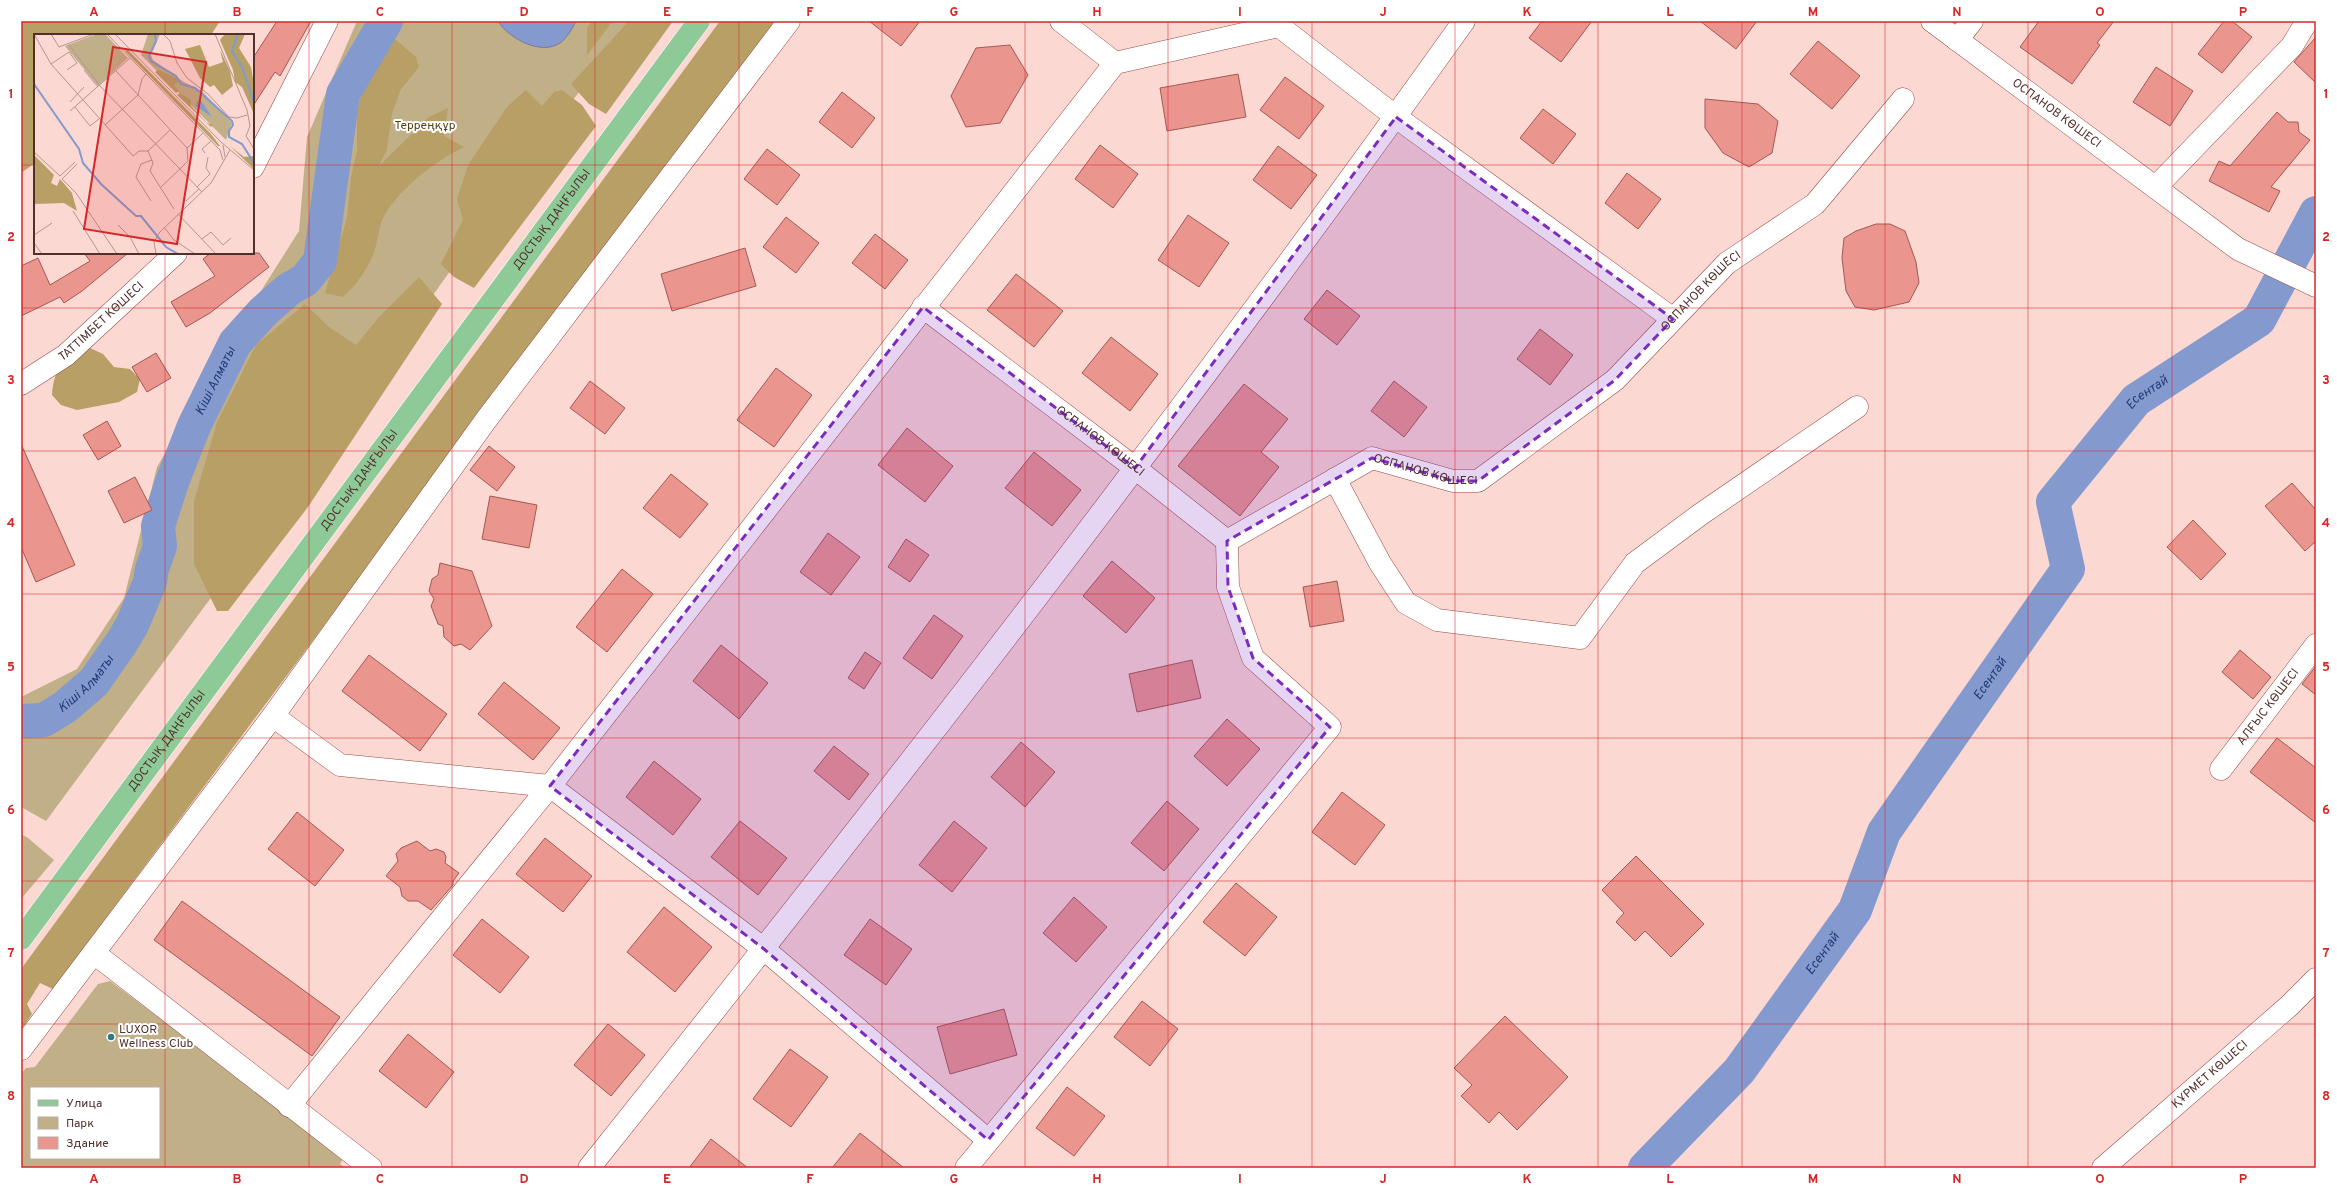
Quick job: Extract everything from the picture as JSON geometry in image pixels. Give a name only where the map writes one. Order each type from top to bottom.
[{"type":"main road","name":"ДОСТЫҚ ДАҢҒЫЛЫ","points":[[21,939],[699,21]]},
{"type":"street","points":[[254,165],[326,21]]},
{"type":"street","points":[[21,1049],[273,716],[486,420],[789,21]]},
{"type":"street","points":[[1061,21],[1115,63]]},
{"type":"street","points":[[589,1168],[764,949],[1135,468],[1396,117],[1464,21]]},
{"type":"street","name":"ОСПАНОВ КӨШЕСІ","points":[[1932,21],[2238,249],[2316,286]]},
{"type":"street","points":[[1957,40],[1972,21]]},
{"type":"street","points":[[2156,187],[2292,46],[2307,21]]},
{"type":"street","points":[[289,1106],[550,786],[1115,63],[1279,26],[1396,117],[1673,319]]},
{"type":"street","name":"ОСПАНОВ КӨШЕСІ","points":[[923,307],[1135,468],[1227,541],[1372,458],[1452,481],[1478,481],[1615,380],[1727,262],[1815,204],[1903,99]]},
{"type":"street","name":"ТАТТІМБЕТ КӨШЕСІ","points":[[21,384],[66,355],[175,254]]},
{"type":"street","points":[[1335,479],[1380,564],[1406,603],[1437,620],[1580,638],[1635,563],[1707,509],[1857,407]]},
{"type":"street","points":[[966,1168],[1330,727],[1253,658],[1228,587],[1227,541]]},
{"type":"street","name":"АЛҒЫС КӨШЕСІ","points":[[2221,769],[2316,645]]},
{"type":"street","points":[[273,716],[340,765],[550,786],[764,949],[988,1140]]},
{"type":"street","points":[[94,953],[289,1106],[371,1168]]},
{"type":"street","name":"ҚҰРМЕТ КӨШЕСІ","points":[[2103,1168],[2289,1006],[2316,979]]},
{"type":"highlighted area","points":[[1396,117],[1673,319],[1615,380],[1478,481],[1453,481],[1372,458],[1227,541],[1228,587],[1253,658],[1330,727],[988,1140],[764,949],[550,786],[923,307],[1135,468]]},
{"type":"green space","points":[[21,21],[220,21],[212,34],[34,34],[34,164],[21,173]]},
{"type":"green space","name":"Терреңқұр","points":[[357,21],[633,21],[551,129],[394,350],[46,821],[21,807],[21,697],[77,669],[124,598],[157,467],[247,313],[299,231],[307,137]]},
{"type":"green space","points":[[592,21],[613,21],[587,55],[587,28]]},
{"type":"green space","points":[[629,21],[673,21],[606,114],[589,104],[571,84]]},
{"type":"green space","points":[[720,21],[775,21],[53,989],[40,983],[27,1004],[32,1014],[21,1030],[21,969]]},
{"type":"green space","points":[[388,33],[416,57],[419,67],[401,89],[392,114],[387,149],[379,166],[429,117],[448,108],[444,136],[464,147],[441,160],[419,176],[399,195],[382,220],[375,250],[364,272],[343,297],[325,293],[347,218],[351,177],[357,150],[357,109],[366,80]]},
{"type":"green space","points":[[526,90],[542,106],[554,92],[562,90],[582,105],[596,126],[474,288],[454,277],[441,264],[463,220],[457,199],[468,165],[507,107]]},
{"type":"green space","points":[[419,277],[442,304],[308,507],[228,611],[217,611],[194,564],[194,501],[217,422],[256,345],[305,304],[329,327],[356,345],[379,317]]},
{"type":"green space","points":[[90,348],[103,354],[114,367],[130,369],[140,379],[137,392],[119,402],[77,410],[61,405],[52,395],[55,377],[63,365]]},
{"type":"green space","points":[[21,834],[54,860],[21,899]]},
{"type":"green space","name":"LUXOR Wellness Club","points":[[110,981],[344,1157],[340,1164],[346,1168],[21,1168],[21,1074],[26,1068],[35,1067],[98,984]]},
{"type":"water","points":[[498,21],[576,21],[563,41],[552,46],[544,47],[535,46],[517,39]]},
{"type":"building","points":[[277,21],[311,21],[280,76],[275,72],[254,104],[254,56]]},
{"type":"building","points":[[869,21],[920,21],[901,46]]},
{"type":"building","points":[[1542,21],[1592,21],[1561,62],[1529,38]]},
{"type":"building","points":[[1700,21],[1757,21],[1736,49]]},
{"type":"building","points":[[2039,21],[2114,21],[2097,43],[2100,45],[2072,84],[2020,47]]},
{"type":"building","points":[[2224,21],[2232,21],[2252,37],[2222,73],[2198,54]]},
{"type":"building","points":[[2316,37],[2316,83],[2294,62]]},
{"type":"building","points":[[1818,41],[1860,76],[1832,109],[1790,74]]},
{"type":"building","points":[[1010,45],[1028,75],[1000,123],[966,127],[951,96],[976,48]]},
{"type":"building","points":[[2156,67],[2193,91],[2170,126],[2133,102]]},
{"type":"building","points":[[1238,74],[1246,117],[1167,131],[1160,88]]},
{"type":"building","points":[[1285,77],[1324,106],[1299,139],[1260,110]]},
{"type":"building","points":[[842,92],[875,118],[852,148],[819,122]]},
{"type":"building","points":[[1705,99],[1758,104],[1778,121],[1772,153],[1749,167],[1723,153],[1705,128]]},
{"type":"building","points":[[1543,109],[1576,134],[1553,164],[1520,138]]},
{"type":"building","points":[[2277,112],[2288,122],[2298,122],[2299,132],[2310,140],[2271,187],[2280,191],[2269,212],[2209,181],[2219,161],[2230,166]]},
{"type":"building","points":[[1100,145],[1138,174],[1113,208],[1075,179]]},
{"type":"building","points":[[1278,146],[1317,175],[1291,209],[1253,180]]},
{"type":"building","points":[[767,149],[800,175],[777,205],[744,179]]},
{"type":"building","points":[[1627,173],[1661,199],[1638,229],[1605,203]]},
{"type":"building","points":[[1188,215],[1229,243],[1199,287],[1158,260]]},
{"type":"building","points":[[786,217],[819,243],[796,273],[763,247]]},
{"type":"building","points":[[1876,224],[1890,224],[1905,231],[1916,262],[1919,283],[1909,302],[1874,310],[1855,307],[1846,291],[1842,258],[1844,238],[1856,231]]},
{"type":"building","points":[[875,234],[908,260],[885,289],[852,263]]},
{"type":"building","points":[[745,248],[756,286],[672,311],[661,274]]},
{"type":"building","points":[[259,253],[269,267],[210,313],[186,327],[171,302],[215,276],[203,259],[210,254]]},
{"type":"building","points":[[85,254],[127,254],[82,291],[64,303],[60,297],[21,316],[21,266],[38,258],[50,285],[90,261]]},
{"type":"building","points":[[1016,274],[1063,311],[1034,347],[987,310]]},
{"type":"building","points":[[1327,290],[1360,316],[1337,345],[1304,319]]},
{"type":"building","points":[[1540,329],[1573,355],[1550,385],[1517,359]]},
{"type":"building","points":[[1111,337],[1158,374],[1130,411],[1082,373]]},
{"type":"building","points":[[156,353],[171,378],[147,392],[132,367]]},
{"type":"building","points":[[776,368],[812,395],[774,447],[737,420]]},
{"type":"building","points":[[590,381],[625,408],[605,434],[570,408]]},
{"type":"building","points":[[1394,381],[1427,407],[1404,437],[1371,411]]},
{"type":"building","points":[[1244,384],[1288,419],[1261,452],[1279,467],[1240,516],[1178,466]]},
{"type":"building","points":[[107,421],[121,446],[98,460],[83,435]]},
{"type":"building","points":[[907,428],[953,466],[925,502],[878,465]]},
{"type":"building","points":[[21,444],[75,565],[36,582],[21,547]]},
{"type":"building","points":[[489,446],[515,467],[497,491],[470,470]]},
{"type":"building","points":[[1034,452],[1081,490],[1052,526],[1005,488]]},
{"type":"building","points":[[671,474],[708,504],[680,538],[643,508]]},
{"type":"building","points":[[135,477],[152,510],[124,523],[108,491]]},
{"type":"building","points":[[2292,483],[2316,510],[2316,541],[2305,551],[2265,506]]},
{"type":"building","points":[[490,496],[537,505],[529,548],[482,539]]},
{"type":"building","points":[[2193,520],[2226,554],[2201,580],[2167,547]]},
{"type":"building","points":[[828,533],[860,557],[831,595],[800,572]]},
{"type":"building","points":[[906,539],[929,555],[910,582],[888,567]]},
{"type":"building","points":[[1112,561],[1155,598],[1126,633],[1083,596]]},
{"type":"building","points":[[440,563],[472,571],[492,626],[470,650],[461,644],[454,646],[444,637],[443,626],[438,624],[431,606],[434,599],[429,591],[432,579],[438,575]]},
{"type":"building","points":[[622,569],[653,594],[607,652],[576,627]]},
{"type":"building","points":[[1337,581],[1344,621],[1310,627],[1303,587]]},
{"type":"building","points":[[934,615],[963,636],[932,679],[903,658]]},
{"type":"building","points":[[721,645],[768,683],[739,719],[693,681]]},
{"type":"building","points":[[2240,650],[2271,677],[2253,699],[2222,672]]},
{"type":"building","points":[[865,652],[881,663],[864,689],[848,678]]},
{"type":"building","points":[[369,655],[447,714],[420,751],[342,691]]},
{"type":"building","points":[[1192,660],[1201,698],[1137,712],[1129,674]]},
{"type":"building","points":[[2316,666],[2316,695],[2302,684]]},
{"type":"building","points":[[504,682],[560,728],[533,760],[478,714]]},
{"type":"building","points":[[1227,719],[1260,749],[1227,786],[1194,756]]},
{"type":"building","points":[[2277,738],[2316,768],[2316,823],[2250,772]]},
{"type":"building","points":[[1021,742],[1055,772],[1025,807],[991,777]]},
{"type":"building","points":[[834,746],[869,774],[849,800],[814,771]]},
{"type":"building","points":[[654,761],[701,799],[673,835],[626,797]]},
{"type":"building","points":[[1342,792],[1385,825],[1355,865],[1312,832]]},
{"type":"building","points":[[1167,801],[1199,829],[1164,871],[1131,843]]},
{"type":"building","points":[[297,812],[344,850],[315,886],[268,849]]},
{"type":"building","points":[[740,821],[787,858],[758,895],[711,857]]},
{"type":"building","points":[[954,821],[987,848],[952,892],[919,865]]},
{"type":"building","points":[[545,838],[592,876],[563,912],[516,874]]},
{"type":"building","points":[[417,841],[430,851],[436,849],[444,852],[446,857],[445,863],[459,873],[453,881],[453,885],[431,910],[418,901],[408,901],[402,896],[400,887],[386,876],[398,861],[396,854],[401,848]]},
{"type":"building","points":[[1636,856],[1704,924],[1671,957],[1645,931],[1635,941],[1616,922],[1624,913],[1602,890]]},
{"type":"building","points":[[1236,883],[1277,917],[1245,956],[1203,922]]},
{"type":"building","points":[[1074,897],[1107,927],[1076,962],[1043,933]]},
{"type":"building","points":[[182,901],[340,1017],[312,1056],[154,940]]},
{"type":"building","points":[[664,907],[712,947],[675,992],[627,952]]},
{"type":"building","points":[[482,919],[529,957],[500,993],[453,955]]},
{"type":"building","points":[[870,919],[912,949],[886,985],[844,955]]},
{"type":"building","points":[[1142,1001],[1178,1029],[1150,1066],[1114,1037]]},
{"type":"building","points":[[1004,1009],[1017,1055],[950,1074],[937,1027]]},
{"type":"building","points":[[1505,1016],[1568,1077],[1517,1130],[1499,1112],[1489,1123],[1461,1096],[1472,1085],[1454,1068]]},
{"type":"building","points":[[608,1024],[645,1055],[611,1096],[574,1065]]},
{"type":"building","points":[[408,1034],[454,1072],[426,1108],[379,1071]]},
{"type":"building","points":[[790,1049],[828,1077],[791,1127],[753,1099]]},
{"type":"building","points":[[1067,1087],[1105,1116],[1074,1156],[1036,1128]]},
{"type":"building","points":[[860,1133],[904,1168],[832,1168]]},
{"type":"building","points":[[711,1139],[748,1168],[689,1168]]},
{"type":"waterway","name":"Кіші Алматы","points":[[21,721],[44,720],[65,707],[94,682],[132,625],[150,582],[152,569],[160,546],[158,526],[172,482],[194,426],[235,343],[263,312],[289,289],[305,280],[320,261],[343,94],[386,21]]},
{"type":"waterway","name":"Есентай","points":[[1645,1168],[1739,1071],[1855,910],[1884,832],[2068,569],[2053,502],[2136,400],[2259,320],[2316,213]]},
{"type":"place","name":"LUXOR Wellness Club","points":[[111,1037]]}]
